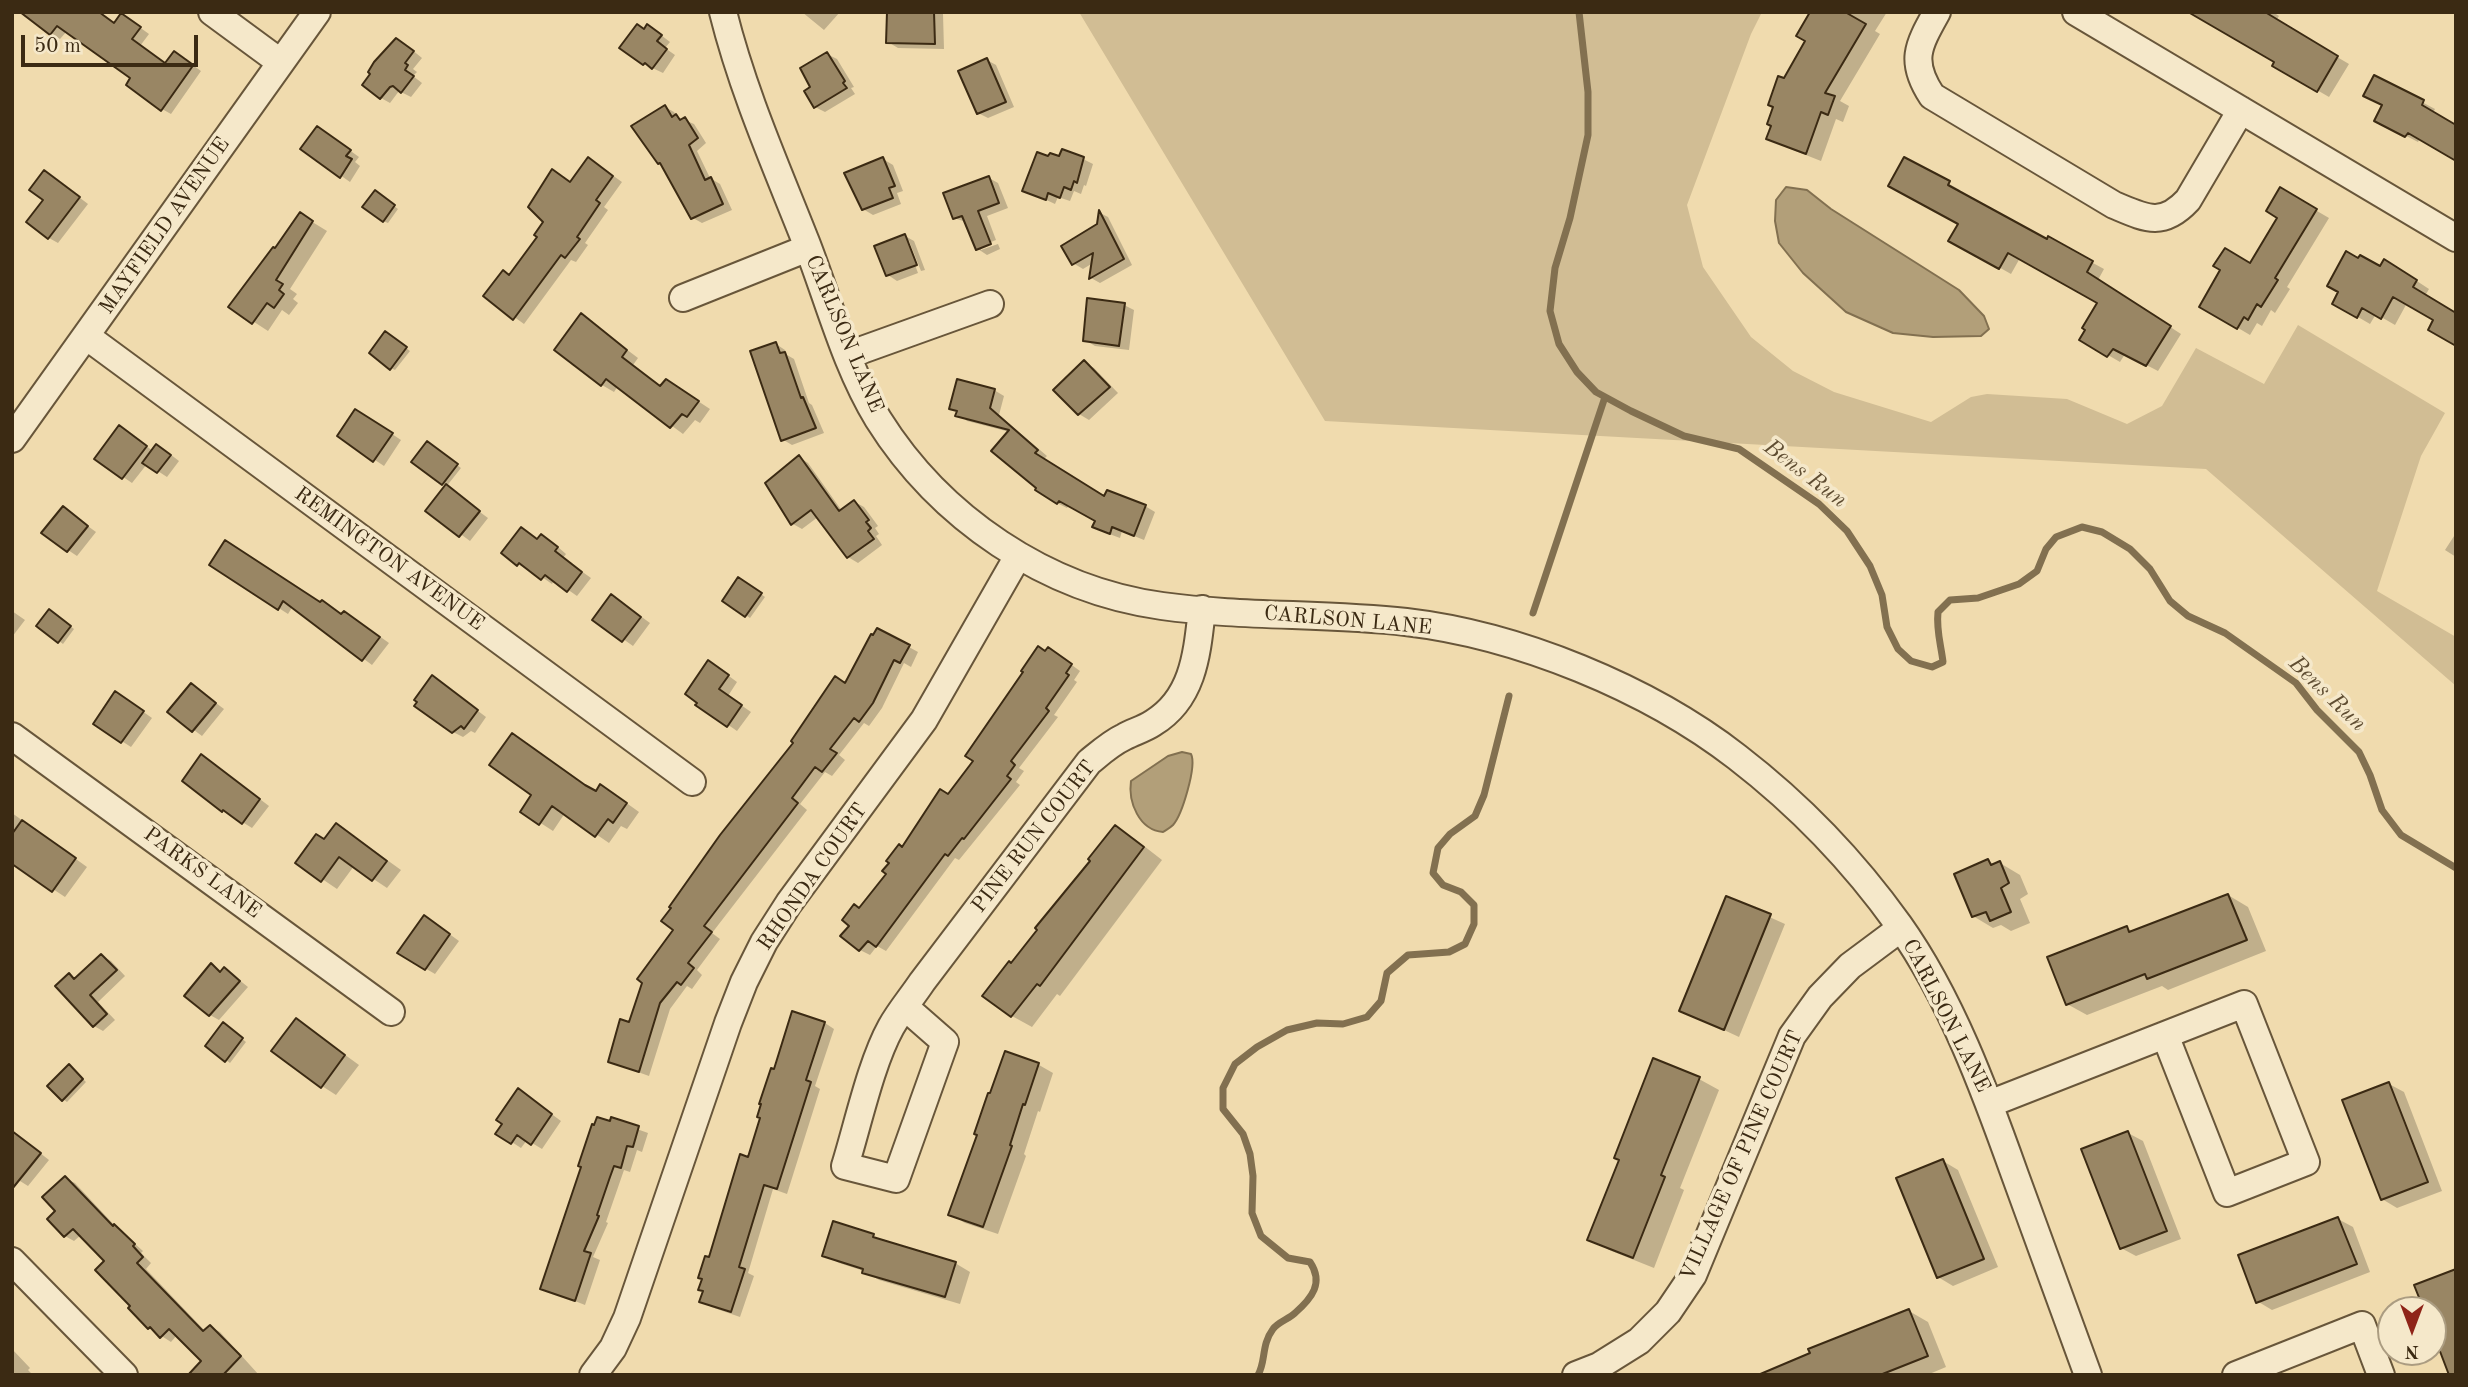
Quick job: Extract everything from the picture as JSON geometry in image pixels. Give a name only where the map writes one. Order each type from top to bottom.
[{"type":"street","points":[[212,12],[280,62]]},
{"type":"street","name":"MAYFIELD AVENUE","points":[[12,439],[317,12]]},
{"type":"street","name":"CARLSON LANE","points":[[723,12],[751,102],[848,355],[876,415],[911,467],[956,511],[1018,556],[1070,581],[1112,596],[1162,606],[1411,623],[1531,651],[1605,680],[1677,715],[1737,757],[1795,806],[1853,866],[1902,928],[1934,984],[1989,1104],[2088,1375]]},
{"type":"street","points":[[1937,12],[1919,43],[1917,62],[1921,79],[1932,96],[2115,205],[2146,218],[2162,217],[2176,212],[2188,200],[2241,110]]},
{"type":"street","points":[[2076,12],[2456,238]]},
{"type":"street","points":[[684,298],[808,248]]},
{"type":"street","points":[[848,355],[990,304]]},
{"type":"street","name":"REMINGTON AVENUE","points":[[86,336],[692,782]]},
{"type":"street","name":"RHONDA COURT","points":[[593,1375],[613,1348],[627,1318],[728,1023],[764,942],[789,903],[924,720],[1018,556]]},
{"type":"street","name":"PINE RUN COURT","points":[[905,1007],[945,1042],[896,1179],[845,1166],[881,1050],[891,1028],[905,1007],[1089,762],[1123,737],[1152,724],[1180,698],[1196,662],[1202,609]]},
{"type":"street","name":"PARKS LANE","points":[[12,736],[391,1012]]},
{"type":"street","name":"VILLAGE OF PINE COURT","points":[[1576,1375],[1599,1366],[1639,1342],[1668,1312],[1693,1275],[1792,1036],[1820,997],[1850,966],[1902,928]]},
{"type":"street","points":[[1989,1104],[2244,1004],[2306,1162],[2227,1193],[2165,1035]]},
{"type":"street","points":[[12,1261],[124,1375]]},
{"type":"street","points":[[2236,1375],[2291,1365],[2362,1325],[2381,1375]]},
{"type":"shaded area","points":[[1079,12],[1762,12],[1751,34],[1687,205],[1703,267],[1751,337],[1793,371],[1834,392],[1931,422],[1971,397],[1987,394],[2067,399],[2127,424],[2162,406],[2196,348],[2264,384],[2298,325],[2445,413],[2421,456],[2377,591],[2456,637],[2456,686],[2206,469],[1325,421]]},
{"type":"shaded area","points":[[1786,187],[1807,190],[1831,209],[1959,290],[1984,316],[1989,329],[1981,336],[1933,337],[1893,333],[1846,312],[1803,273],[1779,243],[1775,221],[1776,200]]},
{"type":"shaded area","points":[[1182,752],[1191,754],[1192,760],[1184,801],[1173,825],[1163,832],[1155,830],[1142,821],[1133,806],[1131,781],[1168,756]]},
{"type":"building","points":[[20,12],[99,12],[114,23],[121,13],[141,27],[132,39],[165,63],[174,51],[192,64],[192,67],[161,111],[126,85],[130,78],[57,26],[50,35]]},
{"type":"building","points":[[887,12],[934,12],[935,44],[886,43]]},
{"type":"building","points":[[1810,12],[1845,12],[1866,24],[1825,93],[1835,96],[1828,115],[1821,112],[1806,154],[1766,139],[1771,126],[1767,124],[1773,107],[1768,105],[1778,76],[1784,78],[1805,41],[1796,36]]},
{"type":"building","points":[[2188,12],[2265,12],[2338,56],[2317,92],[2272,66],[2274,62]]},
{"type":"building","points":[[637,24],[644,29],[647,24],[662,35],[657,41],[667,49],[652,69],[619,48]]},
{"type":"building","points":[[396,38],[414,51],[405,63],[408,65],[405,70],[414,76],[401,93],[393,86],[380,99],[362,85],[374,62]]},
{"type":"building","points":[[827,52],[847,88],[814,108],[804,91],[810,87],[800,68]]},
{"type":"building","points":[[987,58],[1006,102],[977,114],[958,71]]},
{"type":"building","points":[[2374,75],[2424,100],[2422,105],[2456,125],[2456,161],[2408,133],[2405,137],[2374,121],[2382,105],[2363,96]]},
{"type":"building","points":[[665,105],[672,117],[676,114],[680,120],[685,117],[698,138],[689,145],[705,180],[711,177],[723,204],[691,219],[660,163],[658,164],[631,126]]},
{"type":"building","points":[[317,126],[351,150],[346,156],[352,159],[340,178],[300,149]]},
{"type":"building","points":[[1062,149],[1084,157],[1077,183],[1074,181],[1071,190],[1064,187],[1060,198],[1048,193],[1046,200],[1022,191],[1037,152],[1059,156]]},
{"type":"building","points":[[588,157],[613,176],[596,200],[600,203],[577,237],[580,239],[565,258],[561,255],[513,320],[483,296],[503,270],[509,275],[537,237],[534,235],[543,222],[528,207],[552,169],[570,182]]},
{"type":"building","points":[[883,157],[895,186],[889,188],[893,198],[862,210],[844,173]]},
{"type":"building","points":[[1904,157],[1950,181],[1948,185],[2093,261],[2087,272],[2171,326],[2146,366],[2113,349],[2107,357],[2079,340],[2085,330],[2082,328],[2097,303],[2008,253],[1999,269],[1948,241],[1958,224],[1888,186]]},
{"type":"building","points":[[44,170],[80,197],[48,239],[26,222],[43,200],[29,190]]},
{"type":"building","points":[[989,176],[999,203],[978,211],[991,244],[976,250],[962,216],[953,219],[943,193]]},
{"type":"building","points":[[2280,187],[2317,209],[2275,278],[2278,280],[2261,307],[2257,304],[2248,320],[2244,317],[2237,329],[2199,307],[2220,270],[2213,266],[2225,248],[2250,263],[2277,218],[2266,211]]},
{"type":"building","points":[[375,190],[395,205],[383,222],[362,207]]},
{"type":"building","points":[[1099,210],[1124,259],[1089,279],[1093,253],[1072,265],[1061,246],[1097,224]]},
{"type":"building","points":[[300,212],[313,221],[276,280],[283,284],[279,290],[284,294],[274,308],[267,303],[252,324],[228,307]]},
{"type":"building","points":[[905,234],[917,265],[886,276],[874,246]]},
{"type":"building","points":[[2346,251],[2380,266],[2384,259],[2417,280],[2413,287],[2456,313],[2456,346],[2428,330],[2433,320],[2393,297],[2381,319],[2362,308],[2357,318],[2332,304],[2338,292],[2327,286]]},
{"type":"building","points":[[1087,298],[1125,303],[1119,346],[1083,341]]},
{"type":"building","points":[[581,313],[627,350],[622,357],[660,386],[666,379],[699,401],[687,417],[682,414],[670,428],[606,379],[601,386],[554,350]]},
{"type":"building","points":[[385,331],[407,347],[390,370],[369,353]]},
{"type":"building","points":[[776,342],[780,353],[785,352],[801,398],[803,397],[816,428],[781,441],[750,351]]},
{"type":"building","points":[[1084,360],[1110,387],[1078,415],[1053,390]]},
{"type":"building","points":[[957,379],[995,389],[990,408],[1038,450],[1035,453],[1104,496],[1107,490],[1146,505],[1134,536],[1112,527],[1110,534],[1092,527],[1095,521],[1059,501],[1057,504],[1035,490],[1036,488],[991,451],[1009,430],[955,416],[957,411],[949,409]]},
{"type":"building","points":[[355,409],[393,433],[373,462],[337,436]]},
{"type":"building","points":[[119,425],[147,446],[122,479],[94,459]]},
{"type":"building","points":[[427,441],[458,464],[442,485],[411,462]]},
{"type":"building","points":[[156,444],[171,455],[157,473],[142,463]]},
{"type":"building","points":[[799,455],[839,511],[854,500],[869,520],[866,522],[871,528],[868,531],[874,539],[847,558],[811,510],[791,525],[765,483]]},
{"type":"building","points":[[446,484],[480,511],[459,537],[425,511]]},
{"type":"building","points":[[63,506],[88,526],[67,552],[41,533]]},
{"type":"building","points":[[521,527],[537,539],[541,534],[558,547],[555,551],[582,572],[567,592],[545,575],[541,580],[501,553]]},
{"type":"building","points":[[225,540],[320,602],[322,600],[341,614],[344,611],[380,637],[362,661],[283,601],[278,610],[209,565]]},
{"type":"building","points":[[738,577],[762,593],[745,617],[722,601]]},
{"type":"building","points":[[611,594],[641,617],[622,642],[592,620]]},
{"type":"building","points":[[49,609],[71,626],[58,643],[36,626]]},
{"type":"building","points":[[877,628],[910,645],[900,663],[894,660],[873,703],[859,722],[854,718],[830,749],[837,753],[822,772],[815,767],[792,798],[798,803],[704,926],[712,932],[688,963],[694,968],[681,985],[677,982],[660,1003],[639,1072],[608,1062],[620,1019],[629,1022],[642,983],[637,979],[673,930],[661,921],[671,908],[669,907],[720,835],[793,743],[791,741],[835,676],[845,683],[871,634],[873,635]]},
{"type":"building","points":[[1038,646],[1045,651],[1048,647],[1072,664],[1066,673],[1069,675],[1046,708],[1049,711],[1011,761],[1015,765],[1007,776],[1011,779],[964,839],[962,838],[948,856],[945,854],[876,947],[868,941],[859,951],[840,936],[849,926],[842,920],[854,904],[859,908],[886,874],[882,871],[889,863],[886,861],[899,844],[902,847],[940,789],[948,794],[973,761],[965,756]]},
{"type":"building","points":[[708,660],[729,675],[719,689],[742,705],[727,727],[695,705],[697,703],[685,694]]},
{"type":"building","points":[[432,675],[478,710],[464,729],[461,726],[452,733],[414,706],[417,702],[414,700]]},
{"type":"building","points":[[191,683],[216,703],[192,732],[167,712]]},
{"type":"building","points":[[115,691],[144,711],[121,743],[93,724]]},
{"type":"building","points":[[512,733],[585,785],[596,791],[600,784],[627,803],[613,823],[608,819],[595,837],[552,806],[539,825],[520,812],[531,795],[489,765]]},
{"type":"building","points":[[201,754],[260,799],[242,824],[182,781]]},
{"type":"building","points":[[22,820],[76,858],[52,892],[12,864],[12,834]]},
{"type":"building","points":[[336,823],[387,861],[372,881],[339,857],[321,882],[295,863],[316,834],[324,839]]},
{"type":"building","points":[[1115,825],[1144,847],[1040,986],[1037,984],[1011,1017],[982,996],[1037,930],[1035,928],[1090,861],[1088,859]]},
{"type":"building","points":[[1988,859],[1991,865],[2000,861],[2009,883],[2001,888],[2011,912],[1990,921],[1986,912],[1972,917],[1954,874]]},
{"type":"building","points":[[2228,894],[2247,940],[2147,979],[2145,974],[2066,1005],[2047,957],[2127,926],[2129,932]]},
{"type":"building","points":[[1726,896],[1771,914],[1724,1030],[1679,1011]]},
{"type":"building","points":[[424,915],[450,934],[425,970],[397,953]]},
{"type":"building","points":[[101,954],[117,970],[90,995],[107,1014],[93,1027],[55,986],[69,973],[74,979]]},
{"type":"building","points":[[211,963],[220,972],[224,967],[240,981],[209,1016],[184,996]]},
{"type":"building","points":[[792,1011],[825,1022],[806,1080],[811,1082],[777,1189],[764,1185],[739,1267],[745,1269],[731,1312],[699,1302],[703,1291],[698,1290],[702,1279],[698,1278],[705,1256],[709,1257],[740,1154],[748,1157],[760,1118],[757,1117],[759,1104],[771,1068],[774,1069]]},
{"type":"building","points":[[296,1018],[345,1055],[321,1088],[271,1051]]},
{"type":"building","points":[[223,1022],[243,1038],[225,1062],[205,1046]]},
{"type":"building","points":[[1005,1051],[1039,1063],[983,1227],[948,1215],[977,1135],[974,1134],[988,1093]]},
{"type":"building","points":[[1653,1058],[1700,1077],[1661,1175],[1665,1177],[1633,1258],[1587,1240],[1619,1160],[1614,1158]]},
{"type":"building","points":[[69,1064],[83,1079],[62,1101],[47,1086]]},
{"type":"building","points":[[2389,1082],[2428,1182],[2381,1200],[2342,1100]]},
{"type":"building","points":[[518,1088],[552,1114],[531,1145],[517,1135],[511,1144],[495,1134],[502,1124],[496,1120]]},
{"type":"building","points":[[597,1117],[610,1121],[611,1117],[639,1126],[633,1147],[627,1146],[621,1168],[614,1166],[597,1215],[599,1216],[584,1251],[591,1253],[575,1301],[540,1289],[581,1167],[578,1166],[592,1124],[594,1125]]},
{"type":"building","points":[[12,1131],[41,1153],[12,1189]]},
{"type":"building","points":[[2128,1131],[2167,1231],[2120,1249],[2081,1149]]},
{"type":"building","points":[[1943,1159],[1984,1259],[1937,1278],[1896,1178]]},
{"type":"building","points":[[65,1176],[113,1226],[114,1224],[135,1244],[133,1246],[143,1257],[137,1263],[203,1331],[210,1325],[241,1356],[223,1375],[188,1375],[201,1361],[169,1329],[160,1338],[150,1327],[148,1329],[95,1270],[104,1261],[73,1229],[64,1237],[47,1219],[55,1211],[42,1197]]},
{"type":"building","points":[[2338,1217],[2357,1264],[2256,1303],[2238,1255]]},
{"type":"building","points":[[833,1221],[874,1234],[873,1237],[956,1262],[945,1297],[862,1273],[863,1269],[822,1256]]},
{"type":"building","points":[[2456,1269],[2456,1375],[2449,1375],[2446,1366],[2447,1296],[2418,1296],[2414,1285]]},
{"type":"building","points":[[1909,1309],[1928,1356],[1880,1375],[1758,1375],[1810,1353],[1808,1349]]},
{"type":"waterway","name":"Bens Run","points":[[1579,12],[1588,92],[1588,135],[1570,218],[1555,268],[1550,311],[1559,344],[1577,372],[1596,392],[1684,436],[1739,449],[1819,504],[1847,531],[1870,566],[1882,595],[1887,627],[1898,649],[1911,661],[1932,667],[1943,662],[1938,612],[1950,600],[1978,598],[2019,584],[2037,571],[2046,549],[2056,537],[2082,527],[2102,532],[2130,549],[2150,569],[2170,601],[2188,616],[2225,633],[2296,683],[2317,710],[2359,752],[2382,810],[2401,835],[2456,868]]},
{"type":"waterway","points":[[1533,613],[1605,397]]},
{"type":"waterway","points":[[1258,1375],[1269,1335],[1311,1296],[1316,1277],[1310,1262],[1288,1258],[1261,1236],[1252,1213],[1253,1176],[1250,1154],[1243,1134],[1223,1109],[1223,1088],[1235,1064],[1257,1047],[1287,1030],[1317,1023],[1343,1024],[1367,1017],[1381,1001],[1387,973],[1408,955],[1449,952],[1465,944],[1474,924],[1474,905],[1461,892],[1443,885],[1433,873],[1438,848],[1450,834],[1475,816],[1484,795],[1509,696]]}]
